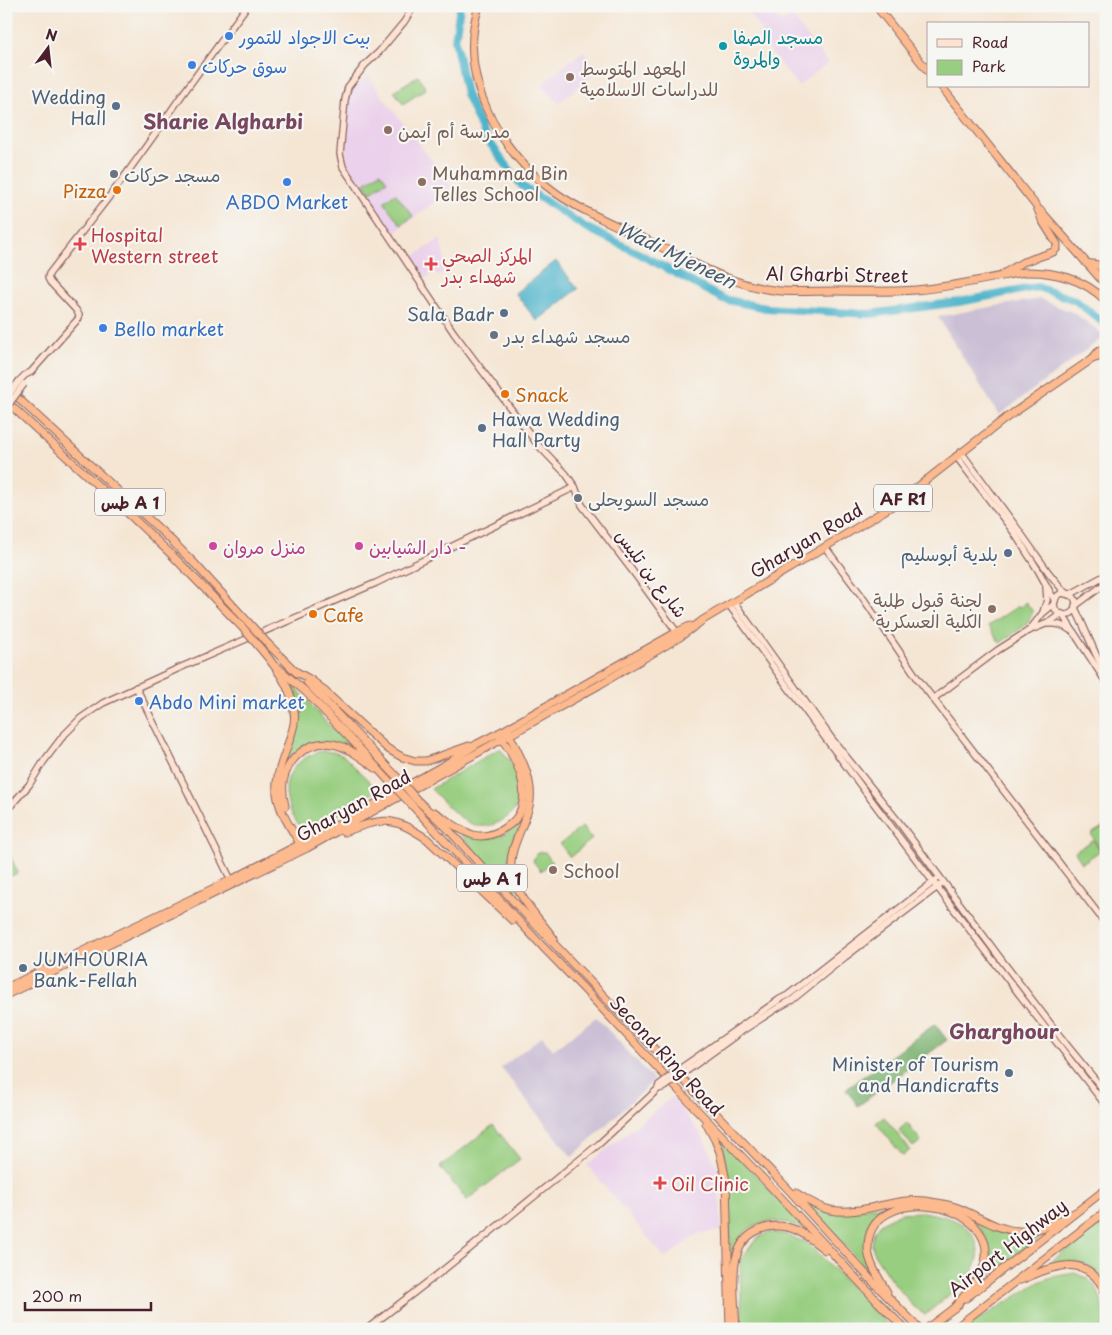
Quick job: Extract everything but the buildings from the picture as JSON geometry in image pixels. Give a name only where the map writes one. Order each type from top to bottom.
[{"type":"highway","name":"Al Gharbi Street","points":[[479,6],[473,37],[473,63],[479,90],[490,118],[512,150],[531,172],[555,192],[582,208],[709,271],[737,282],[765,289],[784,291],[903,291],[943,287],[1024,272],[1046,272],[1061,275],[1088,286],[1106,301]]},
{"type":"highway","points":[[876,6],[927,70]]},
{"type":"highway","points":[[943,88],[1037,206],[1106,285]]},
{"type":"highway","points":[[1000,276],[1023,262],[1053,252],[1056,249],[1056,242],[1042,220],[1037,206]]},
{"type":"highway","points":[[1086,263],[1098,265],[1106,273]]},
{"type":"highway","name":"Gharyan Road","points":[[6,988],[303,846],[325,838],[500,736],[599,685],[678,634],[897,503],[1006,418],[1092,359],[1106,347]]},
{"type":"highway","name":"Gharyan Road","points":[[1092,359],[1106,353]]},
{"type":"highway","name":"طس A 1","points":[[6,387],[164,533],[195,564],[246,625]]},
{"type":"highway","name":"طس A 1","points":[[6,400],[246,625]]},
{"type":"highway","points":[[246,625],[317,692],[396,776],[413,801]]},
{"type":"highway","points":[[246,625],[273,663],[291,696],[295,713],[294,725],[280,766],[277,793],[284,817],[303,846]]},
{"type":"highway","points":[[273,663],[306,692],[390,782],[413,801]]},
{"type":"highway","points":[[295,671],[320,687],[375,738],[388,749],[402,757],[415,761],[426,761],[466,746],[477,744]]},
{"type":"highway","points":[[508,732],[526,771],[530,798],[528,809],[514,845],[511,866],[513,877],[517,889],[523,898],[567,957]]},
{"type":"highway","points":[[423,805],[459,828],[474,835],[490,835],[510,825],[519,814],[523,805],[524,788],[521,774],[513,756],[500,736]]},
{"type":"highway","name":"Gharyan Road","points":[[6,995],[303,846],[477,744],[500,736]]},
{"type":"highway","points":[[303,846],[283,798],[284,778],[293,759],[312,746],[321,743],[331,744],[349,750],[377,769]]},
{"type":"highway","name":"Second Ring Road","points":[[413,801],[423,805],[446,828],[509,897],[920,1329]]},
{"type":"highway","name":"Second Ring Road","points":[[413,801],[543,947],[904,1328]]},
{"type":"highway","points":[[325,838],[359,826],[384,821],[396,822],[408,827],[427,839],[477,888],[543,947]]},
{"type":"highway","points":[[699,1112],[715,1140],[725,1173],[730,1329]]},
{"type":"highway","points":[[787,1188],[812,1203],[830,1210],[848,1211],[901,1201],[923,1201],[946,1204],[999,1227],[1018,1231],[1045,1227],[1076,1212]]},
{"type":"highway","name":"Airport Highway","points":[[926,1329],[1106,1189]]},
{"type":"highway","points":[[892,1301],[873,1268],[870,1259],[868,1247],[872,1228],[888,1212],[899,1208],[923,1206],[943,1210],[965,1218],[980,1231],[984,1240],[986,1258],[983,1267],[970,1290],[954,1308]]},
{"type":"highway","name":"Airport Highway","points":[[954,1329],[1106,1211]]},
{"type":"highway","points":[[736,1329],[734,1276],[736,1256],[746,1238],[754,1232],[764,1227],[774,1226],[797,1230],[838,1259]]},
{"type":"highway","points":[[1012,1284],[1046,1269],[1062,1265],[1075,1266],[1087,1270],[1098,1278],[1106,1294]]},
{"type":"street","points":[[6,408],[25,375],[31,372],[79,318],[76,310],[50,282],[49,274],[122,180],[247,6]]},
{"type":"street","name":"شارع بن تليس","points":[[414,6],[404,22],[379,52],[358,73],[348,87],[340,154],[341,162],[454,333],[538,445],[566,474],[575,487],[582,505],[632,569],[678,634]]},
{"type":"street","points":[[6,400],[22,382]]},
{"type":"street","points":[[958,454],[1013,531],[1045,582],[1055,602],[1056,610],[1061,614],[1106,682]]},
{"type":"street","points":[[958,454],[1017,528],[1048,573],[1074,599],[1075,607],[1094,654],[1106,675]]},
{"type":"street","points":[[6,811],[29,785],[58,742],[75,724],[96,707],[116,696],[376,583],[575,487]]},
{"type":"street","points":[[826,547],[861,594],[918,679],[1106,924]]},
{"type":"street","points":[[1028,631],[1055,602],[1059,595],[1067,594],[1106,576]]},
{"type":"street","points":[[1042,614],[1047,600],[1045,582]]},
{"type":"street","points":[[933,699],[998,650],[1028,631],[1044,625],[1061,614],[1071,613],[1075,607],[1106,583]]},
{"type":"street","points":[[1080,618],[1081,609],[1086,598]]},
{"type":"street","points":[[732,603],[832,739],[898,821],[1001,964],[1105,1102]]},
{"type":"street","points":[[732,603],[791,692],[936,884],[1001,964]]},
{"type":"street","points":[[1044,625],[1058,624],[1072,631]]},
{"type":"street","points":[[136,688],[231,880]]},
{"type":"street","points":[[367,1329],[442,1271],[598,1144],[658,1090],[659,1085],[686,1068],[774,1003],[788,995],[941,880]]},
{"type":"street","points":[[1045,1022],[1106,1093]]},
{"type":"shaded area","points":[[743,6],[768,6],[782,23],[792,17],[828,63],[798,86],[757,35],[762,30]]},
{"type":"shaded area","name":"المعهد المتوسط للدراسات الاسلامية","points":[[583,51],[599,70],[558,103],[542,84]]},
{"type":"shaded area","points":[[368,75],[453,188],[394,233],[348,165],[345,146],[350,90]]},
{"type":"shaded area","name":"المركز الصحي شهداء بدر","points":[[440,239],[447,270],[438,276],[435,272],[426,278],[413,257]]},
{"type":"shaded area","points":[[1040,299],[1076,314],[1105,336],[999,415],[938,317]]},
{"type":"shaded area","points":[[596,1017],[654,1080],[572,1157],[501,1068],[542,1036],[553,1050]]},
{"type":"shaded area","name":"Oil Clinic","points":[[672,1097],[702,1136],[717,1167],[721,1231],[699,1233],[665,1258],[587,1165]]},
{"type":"green space","points":[[418,76],[426,89],[403,104],[394,91]]},
{"type":"green space","points":[[380,172],[387,181],[371,192],[365,183]]},
{"type":"green space","points":[[395,193],[413,216],[401,225],[384,202]]},
{"type":"green space","points":[[1026,602],[1033,612],[1027,624],[1000,643],[988,626]]},
{"type":"green space","points":[[282,675],[355,751],[340,744],[308,746],[293,754],[282,773],[297,723]]},
{"type":"green space","points":[[500,748],[518,775],[521,791],[520,798],[513,812],[499,822],[482,826],[475,825],[455,813],[431,789]]},
{"type":"green space","points":[[322,751],[344,756],[378,790],[307,834],[297,823],[290,810],[286,786],[296,765],[307,757]]},
{"type":"green space","points":[[524,811],[509,859],[517,891],[513,892],[454,827],[489,837],[503,835],[512,829]]},
{"type":"green space","points":[[1106,825],[1106,857],[1105,857],[1091,834]]},
{"type":"green space","points":[[582,827],[592,839],[570,857],[560,844]]},
{"type":"green space","points":[[1093,840],[1100,851],[1082,863],[1075,852]]},
{"type":"green space","points":[[6,850],[18,873],[6,878]]},
{"type":"green space","points":[[545,852],[553,864],[549,867],[548,865],[541,871],[533,861],[536,854]]},
{"type":"green space","points":[[935,1024],[947,1040],[858,1106],[846,1089]]},
{"type":"green space","points":[[884,1117],[910,1150],[903,1156],[876,1123]]},
{"type":"green space","points":[[907,1123],[921,1141],[913,1147],[899,1130]]},
{"type":"green space","points":[[493,1125],[520,1159],[467,1200],[440,1167]]},
{"type":"green space","points":[[716,1133],[812,1235],[784,1222],[764,1222],[746,1231],[736,1245],[731,1262],[728,1178],[723,1147]]},
{"type":"green space","points":[[802,1199],[824,1210],[891,1206],[872,1220],[868,1228],[867,1247],[876,1279]]},
{"type":"green space","points":[[921,1212],[946,1217],[962,1224],[974,1237],[978,1252],[976,1264],[969,1276],[951,1294],[925,1315],[913,1306],[890,1278],[874,1254],[872,1243],[874,1232],[880,1224],[901,1213]]},
{"type":"green space","points":[[974,1220],[1015,1235],[1044,1231],[1062,1221],[974,1288],[988,1259],[989,1246],[983,1232]]},
{"type":"green space","points":[[1106,1220],[1106,1284],[1095,1271],[1082,1264],[1067,1261],[1050,1262]]},
{"type":"green space","points":[[769,1232],[784,1234],[808,1243],[891,1329],[742,1329],[740,1261],[756,1239]]},
{"type":"green space","points":[[1075,1273],[1092,1282],[1096,1288],[1103,1308],[1105,1329],[967,1329],[1039,1282],[1051,1277]]},
{"type":"water","points":[[556,261],[578,289],[537,321],[515,293]]},
{"type":"waterway","name":"Wadi Mjeneen","points":[[460,6],[455,40],[466,94],[484,135],[522,186],[585,227],[723,299],[766,308],[870,314],[959,302],[1037,287],[1075,300],[1106,325]]},
{"type":"place","name":"بيت الاجواد للتمور","points":[[229,36]]},
{"type":"place","name":"مسجد الصفا والمروة","points":[[723,46]]},
{"type":"place","name":"سوق حركات","points":[[192,65]]},
{"type":"place","name":"المعهد المتوسط للدراسات الاسلامية","points":[[570,77]]},
{"type":"place","name":"Wedding Hall","points":[[116,106]]},
{"type":"place","name":"مدرسة أم أيمن","points":[[388,130]]},
{"type":"place","name":"مسجد حركات","points":[[114,174]]},
{"type":"place","name":"ABDO Market","points":[[287,182]]},
{"type":"place","name":"Muhammad Bin Telles School","points":[[422,182]]},
{"type":"place","name":"Pizza","points":[[117,190]]},
{"type":"place","name":"Hospital Western street","points":[[80,244]]},
{"type":"place","name":"المركز الصحي شهداء بدر","points":[[431,264]]},
{"type":"place","name":"Sala Badr","points":[[504,313]]},
{"type":"place","name":"Bello market","points":[[103,328]]},
{"type":"place","name":"مسجد شهداء بدر","points":[[494,335]]},
{"type":"place","name":"Snack","points":[[505,394]]},
{"type":"place","name":"Hawa Wedding Hall Party","points":[[482,428]]},
{"type":"place","name":"مسجد السويحلى","points":[[578,498]]},
{"type":"place","name":"منزل مروان","points":[[213,546]]},
{"type":"place","name":"دار الشيابين -","points":[[359,546]]},
{"type":"place","name":"بلدية أبوسليم","points":[[1008,553]]},
{"type":"place","name":"لجنة قبول طلبة الكلية العسكرية","points":[[992,609]]},
{"type":"place","name":"Cafe","points":[[313,614]]},
{"type":"place","name":"Abdo Mini market","points":[[139,701]]},
{"type":"place","name":"School","points":[[553,870]]},
{"type":"place","name":"JUMHOURIA Bank-Fellah","points":[[23,968]]},
{"type":"place","name":"Minister of Tourism and Handicrafts","points":[[1009,1073]]},
{"type":"place","name":"Oil Clinic","points":[[660,1183]]},
{"type":"district","name":"Sharie Algharbi","points":[[223,121]]},
{"type":"district","name":"Gharghour","points":[[1004,1031]]}]
